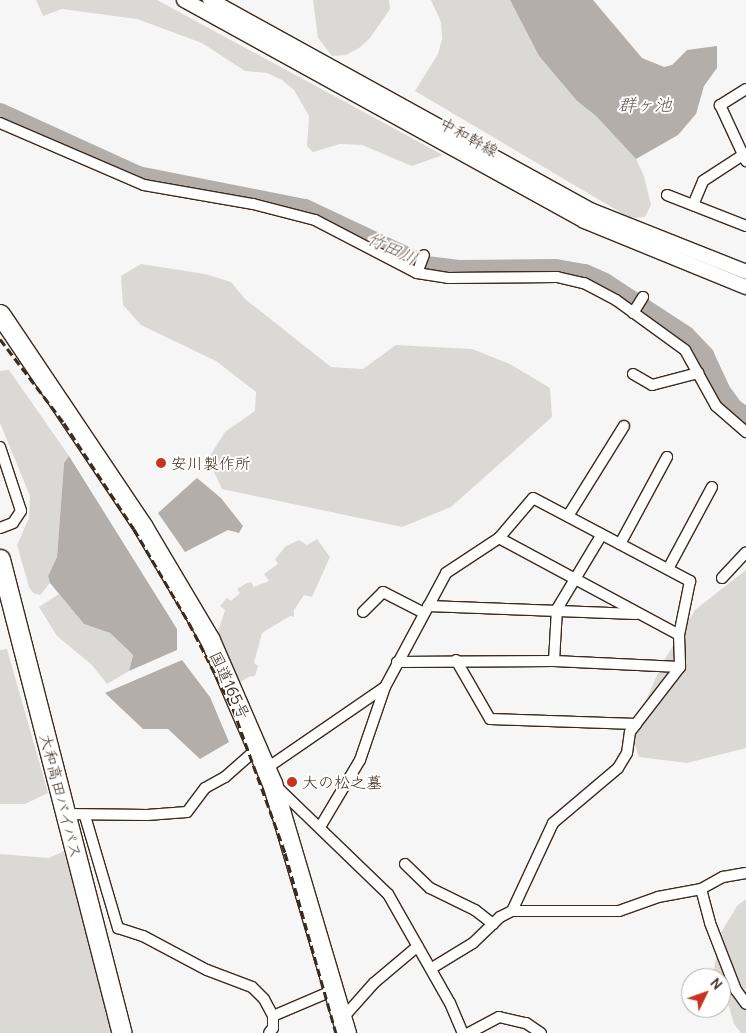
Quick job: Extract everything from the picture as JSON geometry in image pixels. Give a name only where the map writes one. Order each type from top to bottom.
[{"type":"highway","name":"国道165号","points":[[0,314],[143,527],[197,617],[259,747],[344,1026]]},
{"type":"highway","name":"国道165号","points":[[0,323],[38,372]]},
{"type":"highway","name":"大和高田バイパス","points":[[0,559],[122,1033]]},
{"type":"main road","name":"中和幹線","points":[[184,0],[584,221],[746,287]]},
{"type":"main road","name":"中和幹線","points":[[210,0],[593,211],[746,272]]},
{"type":"street","points":[[693,205],[703,181],[745,156],[720,105],[746,89]]},
{"type":"street","points":[[0,123],[144,185],[253,204],[314,220],[417,273],[448,278],[569,278],[599,291],[685,350],[716,406],[746,432]]},
{"type":"street","points":[[667,195],[746,226]]},
{"type":"street","points":[[417,273],[424,255]]},
{"type":"street","points":[[633,313],[643,297]]},
{"type":"street","points":[[634,374],[652,385],[698,372]]},
{"type":"street","points":[[568,516],[624,426]]},
{"type":"street","points":[[0,447],[21,511],[13,524],[0,528]]},
{"type":"street","points":[[620,544],[667,457]]},
{"type":"street","points":[[668,569],[712,487]]},
{"type":"street","points":[[320,826],[360,760],[385,687],[446,573],[499,538],[533,498],[690,581],[679,634],[680,667],[630,732],[627,753],[618,768],[553,823],[512,911],[493,924],[473,943],[432,968]]},
{"type":"street","points":[[554,661],[557,610],[602,534]]},
{"type":"street","points":[[499,538],[636,614],[679,634]]},
{"type":"street","points":[[722,578],[746,552]]},
{"type":"street","points":[[363,612],[383,592],[426,610],[557,610],[636,614]]},
{"type":"street","points":[[397,662],[456,660],[554,661],[680,667]]},
{"type":"street","points":[[456,660],[490,719],[636,724]]},
{"type":"street","points":[[385,687],[269,775],[388,894],[432,968],[463,1033]]},
{"type":"street","points":[[66,814],[85,816],[187,812],[205,788],[259,747]]},
{"type":"street","points":[[85,816],[118,928],[143,936],[207,970],[252,987],[264,999],[273,1016],[273,1028],[269,1033]]},
{"type":"street","points":[[405,864],[430,888],[476,910],[493,924]]},
{"type":"street","points":[[512,911],[619,911],[658,897],[701,888],[723,877],[746,873]]},
{"type":"street","points":[[701,888],[710,923],[736,990],[746,1004]]},
{"type":"street","points":[[344,1026],[374,983],[418,946]]},
{"type":"street","points":[[273,1016],[334,990]]},
{"type":"street","points":[[469,1033],[499,1017],[526,1023],[541,1033]]},
{"type":"shaded area","points":[[36,0],[157,0],[443,155],[412,166],[362,145],[340,144],[313,152],[307,146],[309,116],[294,90],[282,80],[267,73],[245,71],[202,43],[137,19],[62,9],[43,16]]},
{"type":"shaded area","points":[[313,0],[389,0],[390,9],[370,38],[359,48],[346,55],[332,56],[318,38]]},
{"type":"shaded area","points":[[431,0],[510,0],[539,56],[577,101],[596,116],[636,159],[644,176],[651,205],[645,217],[630,218],[415,91],[438,54],[442,39],[441,22]]},
{"type":"shaded area","points":[[141,264],[205,274],[231,282],[245,299],[331,367],[363,369],[396,345],[472,349],[510,364],[550,388],[552,417],[451,507],[402,527],[222,489],[208,459],[225,432],[255,411],[256,392],[216,361],[141,325],[123,305],[121,276]]},
{"type":"shaded area","points":[[9,370],[69,456],[64,463],[57,557],[48,576],[50,583],[40,595],[33,593],[29,587],[17,545],[29,518],[30,496],[0,423],[0,371]]},
{"type":"shaded area","points":[[317,539],[330,557],[312,597],[304,595],[294,610],[294,617],[290,616],[262,633],[254,663],[258,666],[255,676],[248,677],[238,684],[218,632],[225,610],[220,606],[227,598],[231,601],[240,593],[237,589],[247,583],[251,582],[254,587],[269,581],[264,574],[278,564],[275,559],[286,546],[299,540],[307,545]]},
{"type":"shaded area","points":[[746,570],[746,748],[687,763],[639,757],[631,734],[663,662],[695,610]]},
{"type":"shaded area","points":[[59,594],[84,624],[110,633],[133,655],[129,671],[107,684],[92,665],[57,636],[39,607]]},
{"type":"shaded area","points":[[7,649],[48,793],[25,804],[0,804],[0,650]]},
{"type":"shaded area","points":[[64,851],[114,1033],[0,1033],[0,854],[49,858]]},
{"type":"shaded area","points":[[746,899],[746,1033],[741,1033],[734,1024],[731,1013],[731,968],[714,968],[720,934],[737,906]]},
{"type":"water","name":"群ヶ池","points":[[510,0],[593,0],[642,58],[664,67],[672,65],[687,50],[717,46],[717,68],[704,86],[696,114],[678,135],[636,159],[596,116],[577,101],[539,56]]},
{"type":"water","points":[[69,456],[177,629],[177,650],[129,671],[133,655],[110,633],[84,624],[50,583],[48,576],[57,557],[64,463]]},
{"type":"water","points":[[197,478],[221,498],[243,526],[239,533],[228,530],[185,552],[158,513]]},
{"type":"water","points":[[182,660],[210,697],[229,742],[200,759],[168,729],[143,729],[105,693]]},
{"type":"waterway","name":"竹田川","points":[[0,112],[138,175],[305,208],[426,265],[457,269],[556,268],[585,273],[605,282],[686,335],[705,355],[721,390],[734,408],[746,416]]},
{"type":"railway","points":[[0,339],[64,423],[134,529],[189,623],[233,709],[285,853],[336,1033]]},
{"type":"place","name":"安川製作所","points":[[161,463]]},
{"type":"place","name":"大の松之墓","points":[[292,782]]}]
